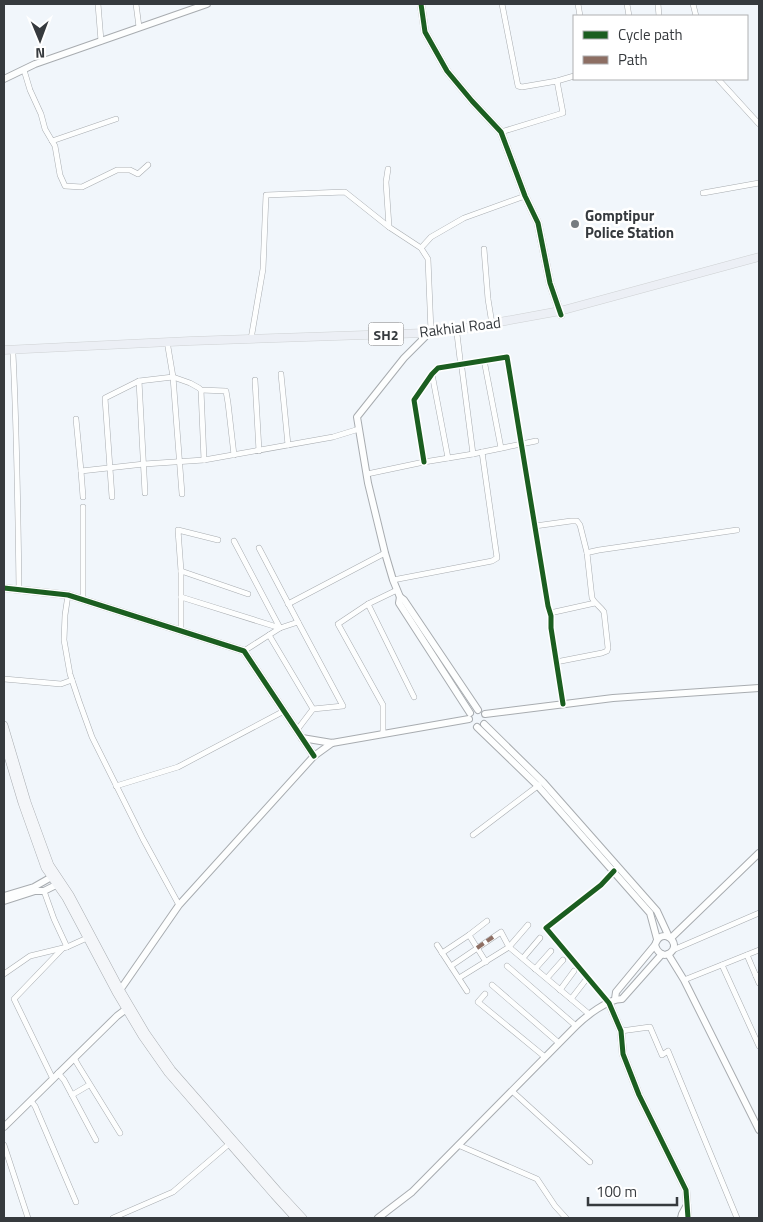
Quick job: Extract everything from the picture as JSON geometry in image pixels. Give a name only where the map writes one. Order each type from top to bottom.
[{"type":"main road","name":"Rakhial Road","points":[[4,355],[427,334],[561,313],[759,256]]},
{"type":"main road","name":"Rakhial Road","points":[[4,350],[251,339],[457,334],[561,313],[759,261]]},
{"type":"main road","points":[[4,725],[27,802],[54,876],[142,1036],[168,1073],[296,1218]]},
{"type":"main road","points":[[4,743],[22,804],[45,868],[54,876]]},
{"type":"main road","points":[[58,883],[70,895],[118,991]]},
{"type":"main road","points":[[128,1008],[172,1070],[303,1218]]},
{"type":"street","points":[[98,4],[101,41]]},
{"type":"street","points":[[136,4],[139,27]]},
{"type":"street","points":[[4,79],[35,64],[207,4]]},
{"type":"street","points":[[421,4],[425,32],[446,71],[500,132],[525,196],[538,223],[550,283],[561,313]]},
{"type":"street","points":[[502,4],[518,86],[522,87],[557,81],[573,76]]},
{"type":"street","points":[[24,70],[45,129],[55,146],[60,175],[65,186],[82,186],[117,170],[130,170],[138,174],[148,166]]},
{"type":"street","points":[[719,80],[759,124]]},
{"type":"street","points":[[500,132],[563,113],[557,81]]},
{"type":"street","points":[[52,141],[116,119]]},
{"type":"street","points":[[388,169],[386,182],[390,227]]},
{"type":"street","points":[[703,193],[759,183]]},
{"type":"street","points":[[251,339],[263,270],[266,194],[345,192],[390,227],[422,248],[428,260],[427,334],[404,358],[357,417],[367,474],[385,553],[397,590],[478,710],[485,714],[613,698],[759,688]]},
{"type":"street","points":[[422,248],[431,237],[464,218],[525,196]]},
{"type":"street","points":[[484,249],[492,324]]},
{"type":"street","points":[[457,334],[460,359]]},
{"type":"street","points":[[168,347],[173,377],[182,494]]},
{"type":"street","points":[[13,354],[19,589]]},
{"type":"street","points":[[424,462],[414,400],[432,374],[438,368],[507,357],[550,613],[563,704]]},
{"type":"street","points":[[484,360],[501,448]]},
{"type":"street","points":[[462,369],[473,454]]},
{"type":"street","points":[[281,374],[288,445]]},
{"type":"street","points":[[432,374],[448,458]]},
{"type":"street","points":[[112,497],[105,398],[139,380],[173,377],[190,383],[201,390],[226,391],[234,455]]},
{"type":"street","points":[[139,380],[145,493]]},
{"type":"street","points":[[255,380],[259,450]]},
{"type":"street","points":[[201,390],[204,460]]},
{"type":"street","points":[[76,419],[83,497]]},
{"type":"street","points":[[81,471],[179,460],[204,460],[332,437],[359,429]]},
{"type":"street","points":[[367,474],[536,441]]},
{"type":"street","points":[[393,580],[492,561],[497,558],[482,452]]},
{"type":"street","points":[[83,507],[83,599]]},
{"type":"street","points":[[535,526],[577,521],[580,525],[587,554],[592,598],[604,612],[607,651],[556,662]]},
{"type":"street","points":[[181,630],[181,571],[178,530],[218,540]]},
{"type":"street","points":[[587,554],[599,550],[737,530]]},
{"type":"street","points":[[234,541],[280,628]]},
{"type":"street","points":[[259,548],[343,706],[313,709],[297,730]]},
{"type":"street","points":[[288,604],[385,553]]},
{"type":"street","points":[[181,571],[248,594]]},
{"type":"street","points":[[4,588],[68,595],[244,651],[314,756]]},
{"type":"street","points":[[382,734],[383,705],[338,624],[368,604],[397,590]]},
{"type":"street","points":[[68,595],[64,640],[72,680],[79,701],[92,737],[116,786],[179,905]]},
{"type":"street","points":[[181,597],[280,628]]},
{"type":"street","points":[[400,597],[399,603],[470,716],[472,724],[541,784],[650,913],[657,951],[667,953],[759,913]]},
{"type":"street","points":[[550,613],[595,603]]},
{"type":"street","points":[[368,604],[414,697]]},
{"type":"street","points":[[244,651],[280,628],[298,622]]},
{"type":"street","points":[[269,635],[313,709]]},
{"type":"street","points":[[4,679],[61,684],[72,680]]},
{"type":"street","points":[[470,716],[472,711],[478,710]]},
{"type":"street","points":[[116,786],[178,767],[284,711]]},
{"type":"street","points":[[477,727],[484,724],[485,714]]},
{"type":"street","points":[[302,738],[332,742],[470,716]]},
{"type":"street","points":[[378,1218],[412,1192],[576,1026],[589,1014],[612,1001],[622,999],[674,944],[657,912],[484,724]]},
{"type":"street","points":[[118,991],[179,905],[314,756],[332,742]]},
{"type":"street","points":[[473,835],[541,784]]},
{"type":"street","points":[[670,938],[759,853]]},
{"type":"street","points":[[614,871],[601,884],[546,928],[612,1001],[621,1032],[624,1054],[639,1095],[686,1190],[688,1218]]},
{"type":"street","points":[[5,898],[34,887],[54,876]]},
{"type":"street","points":[[5,898],[35,891],[44,891],[58,883]]},
{"type":"street","points":[[44,891],[65,948]]},
{"type":"street","points":[[442,953],[487,921]]},
{"type":"street","points":[[459,978],[510,947],[528,925]]},
{"type":"street","points":[[451,966],[501,932],[510,947],[589,1014]]},
{"type":"street","points":[[469,935],[486,962]]},
{"type":"street","points":[[612,1001],[616,992],[656,942],[663,936],[670,938]]},
{"type":"street","points":[[4,974],[30,956],[65,948],[87,938]]},
{"type":"street","points":[[523,958],[540,938]]},
{"type":"street","points":[[437,945],[467,991]]},
{"type":"street","points":[[53,1079],[14,999],[65,948]]},
{"type":"street","points":[[535,968],[552,950]]},
{"type":"street","points":[[684,980],[759,950]]},
{"type":"street","points":[[667,953],[684,980],[759,1130]]},
{"type":"street","points":[[747,955],[758,976],[759,983]]},
{"type":"street","points":[[547,978],[563,960]]},
{"type":"street","points":[[722,965],[759,1046]]},
{"type":"street","points":[[507,966],[576,1026]]},
{"type":"street","points":[[560,990],[574,971]]},
{"type":"street","points":[[571,999],[585,981]]},
{"type":"street","points":[[492,985],[559,1043]]},
{"type":"street","points":[[485,994],[478,1002],[545,1057]]},
{"type":"street","points":[[4,1127],[116,1016],[128,1008]]},
{"type":"street","points":[[621,1032],[650,1028],[662,1055],[668,1051],[737,1218]]},
{"type":"street","points":[[74,1058],[120,1134]]},
{"type":"street","points":[[58,1073],[64,1080],[96,1140]]},
{"type":"street","points":[[72,1095],[90,1085]]},
{"type":"street","points":[[512,1091],[590,1162]]},
{"type":"street","points":[[31,1100],[76,1202]]},
{"type":"street","points":[[113,1218],[173,1192],[229,1144]]},
{"type":"street","points":[[4,1145],[28,1218]]},
{"type":"street","points":[[458,1145],[537,1179],[554,1206],[566,1218]]},
{"type":"street","points":[[681,1218],[687,1205]]},
{"type":"marked path","points":[[477,948],[493,937]]},
{"type":"cycle path","points":[[421,4],[425,32],[447,71],[501,132],[525,196],[538,223],[550,283],[561,315]]},
{"type":"cycle path","points":[[424,462],[414,400],[432,374],[438,368],[507,357],[551,616],[551,628],[563,704]]},
{"type":"cycle path","points":[[4,588],[68,595],[244,651],[314,756]]},
{"type":"cycle path","points":[[614,871],[601,885],[546,928],[609,1003],[621,1031],[623,1054],[639,1095],[686,1190],[688,1218]]},
{"type":"place","name":"Gomptipur Police Station","points":[[575,224]]}]
